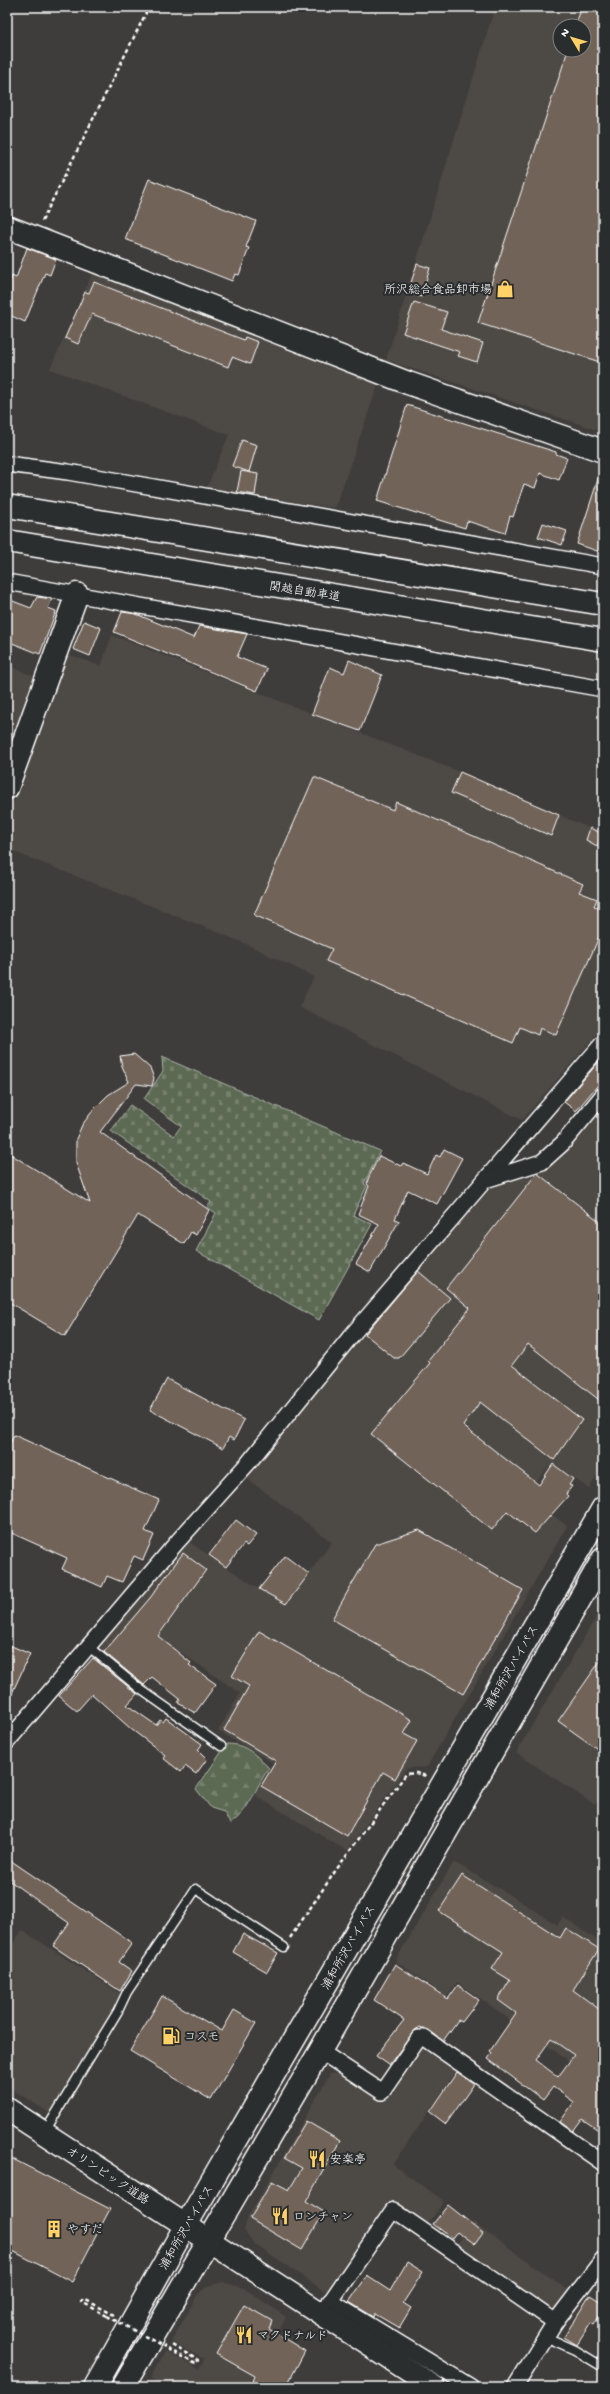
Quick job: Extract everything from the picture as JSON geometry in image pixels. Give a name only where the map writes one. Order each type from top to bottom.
[{"type":"main road","points":[[7,227],[408,383],[603,451]]},
{"type":"main road","points":[[7,506],[603,604]]},
{"type":"main road","name":"関越自動車道","points":[[7,541],[603,640]]},
{"type":"main road","points":[[7,788],[76,594]]},
{"type":"main road","name":"浦和所沢バイパス","points":[[95,2387],[186,2225],[603,1508]]},
{"type":"main road","points":[[123,2387],[320,2051],[602,1564]]},
{"type":"main road","name":"オリンピック道路","points":[[7,2109],[208,2240],[326,2308],[434,2387]]},
{"type":"street","points":[[7,464],[68,472],[603,566]]},
{"type":"street","points":[[7,582],[603,689]]},
{"type":"street","points":[[7,1742],[178,1541],[249,1462],[352,1336],[603,1043]]},
{"type":"street","points":[[485,1180],[542,1162],[563,1143],[603,1095]]},
{"type":"street","points":[[320,2051],[382,2092],[419,2038],[424,2038],[603,2163]]},
{"type":"street","points":[[471,2387],[326,2308],[393,2210],[556,2322]]},
{"type":"street","points":[[515,2387],[556,2322],[603,2259]]},
{"type":"lane","points":[[89,1647],[140,1689],[221,1746]]},
{"type":"lane","points":[[44,2133],[118,2011],[127,1992],[196,1889],[284,1947]]},
{"type":"lane","points":[[546,2337],[575,2350],[603,2366]]},
{"type":"path","points":[[34,237],[150,7]]},
{"type":"path","points":[[284,1947],[336,1870],[406,1774],[416,1773],[443,1784]]},
{"type":"path","points":[[118,2317],[84,2299],[82,2302],[196,2364],[198,2360],[165,2341]]},
{"type":"shaded area","name":"所沢総合食品卸市場","points":[[495,7],[603,7],[603,432],[386,360]]},
{"type":"shaded area","points":[[93,272],[379,382],[335,508],[206,489],[229,435],[50,369]]},
{"type":"shaded area","points":[[112,635],[460,772],[603,834],[603,1027],[522,1120],[299,1007],[314,977],[242,942],[7,849],[7,821],[67,654],[101,666]]},
{"type":"shaded area","points":[[7,665],[36,677],[7,760]]},
{"type":"shaded area","points":[[603,1106],[603,1464],[589,1489],[553,1463],[540,1477],[527,1495],[567,1526],[427,1767],[407,1768],[347,1851],[256,1796],[257,1791],[273,1763],[218,1731],[240,1693],[173,1647],[144,1685],[101,1649],[100,1641],[185,1539],[259,1589],[286,1604],[332,1542],[245,1477],[418,1268],[489,1186],[551,1165]]},
{"type":"shaded area","points":[[603,1605],[603,1794],[595,1805],[516,1753]]},
{"type":"shaded area","points":[[454,1862],[517,1899],[557,1925],[563,1917],[603,1944],[603,2085],[457,1982],[447,1997],[395,1961]]},
{"type":"shaded area","points":[[22,1930],[121,1994],[51,2114],[7,2086],[7,1952]]},
{"type":"shaded area","points":[[429,2047],[458,2068],[393,2165],[444,2201],[426,2227],[390,2201],[333,2289],[324,2291],[254,2244],[244,2230],[248,2217],[330,2074],[340,2072],[381,2101],[387,2098],[422,2049]]},
{"type":"shaded area","points":[[473,2222],[571,2292],[558,2311],[552,2312],[456,2246]]},
{"type":"shaded area","points":[[222,2282],[244,2288],[286,2317],[247,2387],[167,2387],[151,2378],[165,2351],[199,2369],[204,2359],[171,2342],[198,2294],[208,2286]]},
{"type":"green space","points":[[162,1057],[380,1151],[364,1184],[367,1186],[353,1215],[372,1224],[319,1320],[196,1251],[216,1213],[207,1207],[211,1202],[111,1131],[130,1105],[174,1136],[181,1126],[144,1099],[163,1071]]},
{"type":"green space","points":[[227,1744],[234,1744],[245,1748],[269,1768],[247,1806],[237,1819],[230,1824],[224,1812],[211,1808],[196,1789]]},
{"type":"building","points":[[582,7],[603,7],[603,363],[478,323],[565,58],[592,58],[592,18],[578,18]]},
{"type":"building","points":[[149,179],[256,221],[246,247],[249,248],[239,275],[235,274],[232,281],[125,239]]},
{"type":"building","points":[[27,248],[56,259],[50,275],[45,273],[25,322],[7,314],[7,288],[12,276],[16,278]]},
{"type":"building","points":[[417,264],[430,268],[421,297],[408,292]]},
{"type":"building","points":[[94,282],[244,340],[245,337],[258,342],[250,364],[232,357],[228,367],[92,314],[78,344],[65,338],[85,292],[89,293]]},
{"type":"building","points":[[414,302],[447,312],[441,329],[483,343],[477,362],[458,356],[460,352],[403,333]]},
{"type":"building","points":[[407,405],[556,452],[556,454],[567,458],[559,480],[540,473],[535,488],[524,484],[513,517],[510,516],[505,533],[467,521],[465,528],[377,501]]},
{"type":"building","points":[[242,440],[257,445],[249,472],[232,466]]},
{"type":"building","points":[[241,471],[258,474],[255,495],[237,492]]},
{"type":"building","points":[[600,473],[603,474],[603,553],[577,544]]},
{"type":"building","points":[[543,523],[567,531],[562,545],[538,537]]},
{"type":"building","points":[[37,597],[52,599],[48,608],[56,611],[40,654],[7,641],[7,607],[10,600],[31,608]]},
{"type":"building","points":[[122,612],[136,614],[194,638],[199,626],[247,634],[237,657],[267,669],[257,691],[114,632]]},
{"type":"building","points":[[84,621],[101,628],[90,656],[73,649]]},
{"type":"building","points":[[349,660],[382,675],[360,731],[312,714],[330,667],[344,673]]},
{"type":"building","points":[[460,772],[559,815],[551,836],[451,793]]},
{"type":"building","points":[[314,777],[393,810],[396,802],[583,884],[579,892],[597,899],[594,906],[603,910],[603,928],[556,1035],[540,1028],[538,1035],[520,1027],[513,1043],[326,961],[332,949],[254,915]]},
{"type":"building","points":[[590,828],[603,834],[597,846],[586,840]]},
{"type":"building","points":[[134,1054],[150,1068],[154,1078],[152,1086],[136,1084],[100,1132],[209,1210],[196,1235],[191,1232],[184,1244],[138,1215],[65,1336],[7,1301],[7,1152],[90,1203],[76,1163],[76,1139],[82,1125],[94,1109],[108,1095],[129,1082],[122,1066],[120,1056]]},
{"type":"building","points":[[603,1057],[603,1086],[597,1086],[576,1111],[564,1102]]},
{"type":"building","points":[[444,1149],[462,1158],[437,1204],[408,1190],[395,1219],[399,1221],[370,1272],[356,1264],[379,1224],[358,1214],[369,1186],[367,1184],[368,1179],[379,1156],[401,1166],[403,1163],[427,1174],[436,1155],[440,1157]]},
{"type":"building","points":[[537,1173],[603,1224],[603,1403],[528,1344],[512,1365],[582,1420],[554,1460],[480,1402],[463,1426],[539,1485],[553,1464],[573,1479],[569,1485],[572,1486],[566,1494],[568,1496],[535,1533],[507,1511],[492,1530],[371,1434],[430,1363],[428,1361],[470,1308],[446,1288]]},
{"type":"building","points":[[418,1271],[450,1298],[399,1358],[394,1358],[365,1334]]},
{"type":"building","points":[[167,1379],[244,1420],[234,1440],[229,1437],[223,1448],[150,1410]]},
{"type":"building","points":[[14,1435],[159,1500],[145,1531],[154,1535],[143,1560],[134,1556],[122,1582],[107,1576],[102,1587],[62,1569],[67,1558],[7,1531],[7,1449]]},
{"type":"building","points":[[236,1520],[256,1535],[247,1546],[244,1544],[226,1567],[209,1555]]},
{"type":"building","points":[[419,1530],[523,1590],[463,1694],[332,1619],[375,1544]]},
{"type":"building","points":[[183,1553],[206,1570],[158,1636],[191,1663],[189,1665],[216,1684],[195,1713],[178,1703],[180,1699],[152,1677],[144,1685],[104,1652],[150,1598]]},
{"type":"building","points":[[285,1556],[309,1574],[286,1604],[259,1589]]},
{"type":"building","points":[[259,1631],[412,1720],[404,1734],[417,1741],[395,1779],[383,1772],[347,1836],[261,1786],[276,1761],[224,1730],[249,1686],[232,1676]]},
{"type":"building","points":[[7,1644],[30,1654],[7,1704]]},
{"type":"building","points":[[603,1657],[603,1753],[558,1721]]},
{"type":"building","points":[[93,1658],[137,1694],[127,1705],[156,1725],[160,1720],[163,1722],[166,1718],[202,1744],[198,1750],[207,1759],[196,1774],[185,1766],[181,1772],[163,1758],[165,1755],[131,1729],[92,1694],[77,1711],[59,1696]]},
{"type":"building","points":[[7,1858],[132,1943],[119,1962],[132,1971],[120,1991],[53,1946],[69,1923],[7,1879]]},
{"type":"building","points":[[462,1875],[560,1938],[566,1928],[599,1949],[573,1990],[603,2012],[603,2133],[582,2119],[573,2131],[560,2122],[574,2102],[553,2087],[543,2100],[488,2059],[492,2053],[490,2051],[516,2013],[498,2000],[510,1980],[492,1969],[503,1952],[439,1911]],"holes":[[[551,2039],[574,2055],[558,2077],[536,2060]]]},
{"type":"building","points":[[243,1934],[278,1953],[267,1972],[233,1952]]},
{"type":"building","points":[[395,1964],[448,1999],[458,1985],[479,2000],[462,2022],[458,2020],[443,2041],[429,2030],[420,2027],[415,2030],[389,2065],[376,2056],[404,2020],[374,2000]]},
{"type":"building","points":[[162,1996],[222,2031],[234,2010],[256,2023],[211,2100],[130,2051]]},
{"type":"building","points":[[457,2072],[474,2084],[446,2124],[430,2112]]},
{"type":"building","points":[[306,2121],[340,2141],[306,2201],[324,2212],[302,2250],[250,2219],[272,2181],[289,2190],[302,2168],[284,2158]]},
{"type":"building","name":"やすだ","points":[[7,2156],[110,2209],[72,2282],[7,2248]]},
{"type":"building","points":[[448,2205],[483,2233],[475,2244],[457,2231],[452,2238],[433,2224]]},
{"type":"building","points":[[407,2262],[423,2272],[403,2303],[411,2308],[399,2328],[375,2314],[374,2317],[349,2302],[367,2276],[390,2291]]},
{"type":"building","points":[[590,2295],[603,2303],[603,2310],[594,2325],[591,2323],[577,2345],[564,2337]]},
{"type":"building","points":[[244,2305],[272,2321],[269,2329],[305,2351],[286,2387],[263,2387],[253,2381],[255,2376],[216,2354]]},
{"type":"place","name":"所沢総合食品卸市場","points":[[505,289]]},
{"type":"place","name":"コスモ","points":[[171,2036]]},
{"type":"place","name":"安楽亭","points":[[317,2159]]},
{"type":"place","name":"ロンチャン","points":[[280,2216]]},
{"type":"place","name":"やすだ","points":[[54,2229]]},
{"type":"place","name":"マクドナルド","points":[[244,2335]]}]
